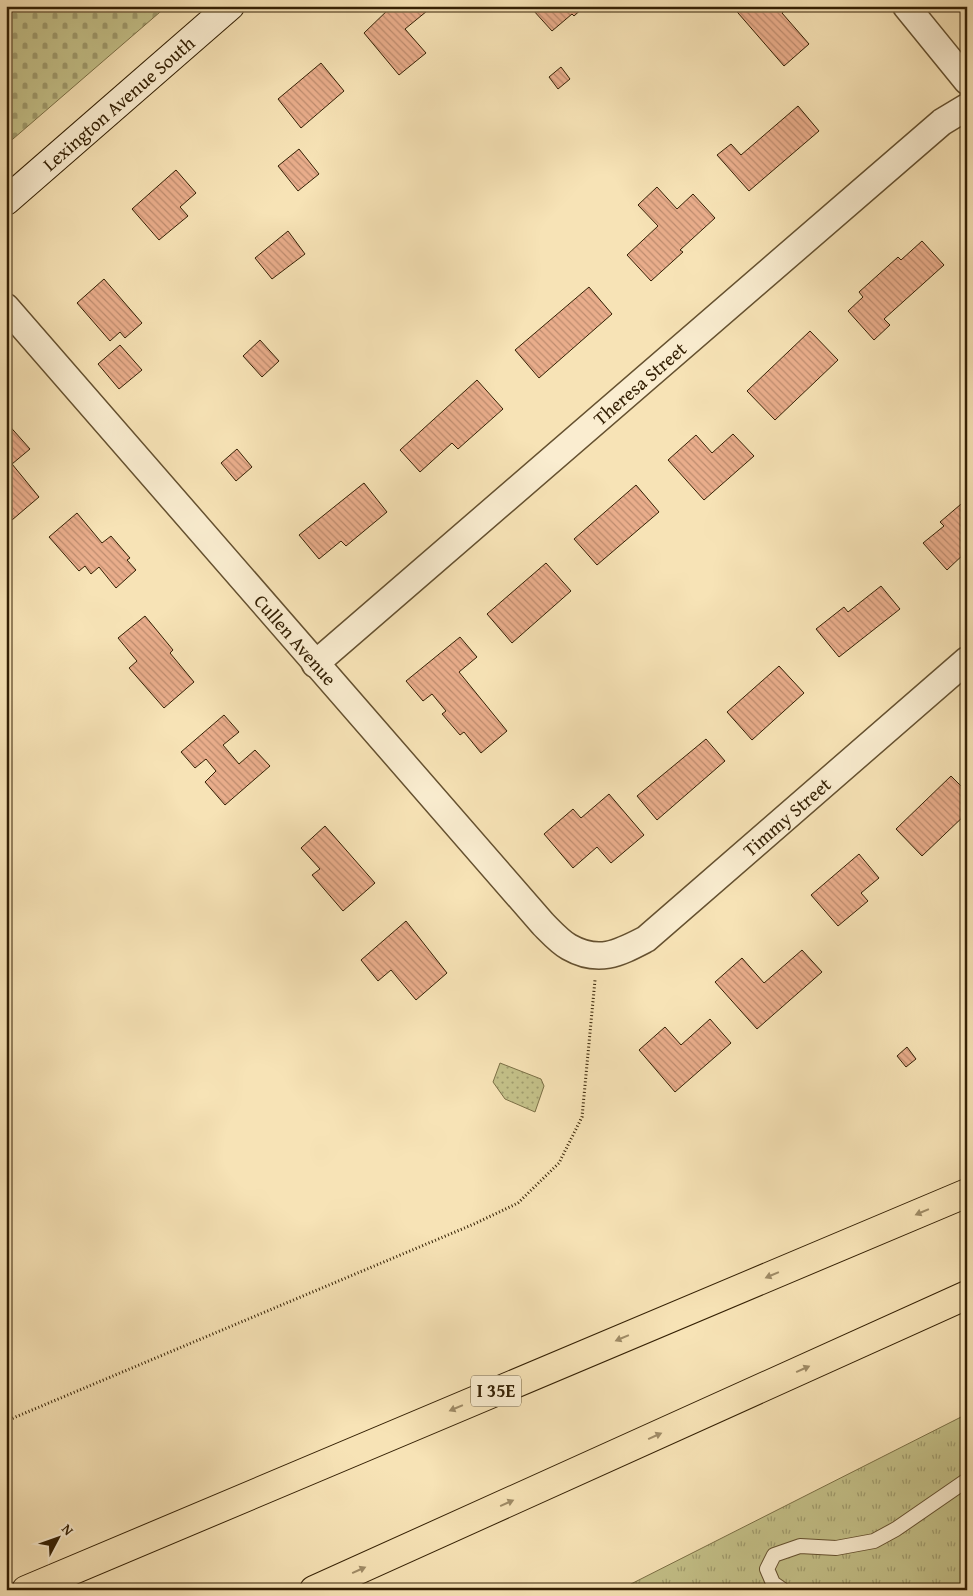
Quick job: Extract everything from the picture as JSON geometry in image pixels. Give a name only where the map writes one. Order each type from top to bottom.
[{"type":"highway","name":"I 35E","points":[[26,1590],[967,1193]]},
{"type":"highway","points":[[314,1590],[967,1295]]},
{"type":"street","name":"Lexington Avenue South","points":[[6,201],[230,6]]},
{"type":"street","points":[[906,6],[967,81]]},
{"type":"street","name":"Theresa Street","points":[[315,664],[942,122],[967,107]]},
{"type":"street","name":"Cullen Avenue","points":[[6,308],[543,924],[569,947],[598,957]]},
{"type":"street","name":"Timmy Street","points":[[598,957],[623,951],[646,939],[967,660]]},
{"type":"lane","points":[[782,1590],[773,1583],[767,1569],[774,1555],[800,1546],[836,1548],[874,1541],[896,1529],[967,1480]]},
{"type":"path","points":[[6,1421],[474,1224],[518,1203],[560,1163],[582,1117],[598,957]]},
{"type":"green space","points":[[6,6],[167,6],[6,145]]},
{"type":"green space","points":[[500,1063],[541,1079],[544,1086],[535,1112],[505,1099],[493,1082]]},
{"type":"green space","points":[[967,1414],[967,1590],[631,1590],[627,1586]]},
{"type":"building","points":[[392,6],[422,6],[427,11],[405,29],[426,53],[399,75],[364,33]]},
{"type":"building","points":[[538,6],[585,6],[552,31],[533,10]]},
{"type":"building","points":[[732,6],[790,6],[782,13],[809,44],[784,66]]},
{"type":"building","points":[[321,63],[344,91],[301,128],[278,99]]},
{"type":"building","points":[[561,67],[570,79],[558,89],[549,77]]},
{"type":"building","points":[[798,106],[819,131],[749,191],[717,155],[731,144],[741,155]]},
{"type":"building","points":[[299,149],[319,174],[298,191],[278,166]]},
{"type":"building","points":[[176,170],[196,193],[180,207],[188,216],[159,240],[132,209]]},
{"type":"building","points":[[657,187],[677,209],[693,194],[715,218],[680,250],[683,252],[651,281],[627,255],[658,226],[638,205]]},
{"type":"building","points":[[288,231],[305,254],[272,279],[255,258]]},
{"type":"building","points":[[922,241],[944,265],[884,319],[890,325],[874,340],[848,311],[863,297],[859,292],[898,257],[901,260]]},
{"type":"building","points":[[104,279],[142,323],[125,338],[120,332],[110,341],[77,303]]},
{"type":"building","points":[[589,287],[612,314],[539,378],[515,350]]},
{"type":"building","points":[[810,331],[838,360],[775,420],[747,391]]},
{"type":"building","points":[[260,340],[279,361],[262,377],[243,356]]},
{"type":"building","points":[[120,345],[142,370],[119,389],[98,364]]},
{"type":"building","points":[[477,380],[503,409],[458,449],[452,443],[420,472],[400,450]]},
{"type":"building","points":[[6,422],[30,449],[12,464],[39,497],[12,520],[6,513]]},
{"type":"building","points":[[733,434],[754,456],[704,500],[668,460],[696,435],[712,453]]},
{"type":"building","points":[[237,449],[252,467],[236,481],[221,463]]},
{"type":"building","points":[[364,483],[387,512],[346,546],[341,541],[319,559],[299,535]]},
{"type":"building","points":[[636,485],[659,512],[597,565],[574,539]]},
{"type":"building","points":[[967,499],[967,551],[947,570],[923,543],[944,526],[940,522]]},
{"type":"building","points":[[77,513],[102,543],[111,536],[130,558],[127,560],[136,570],[116,588],[99,567],[91,574],[85,566],[79,571],[49,537]]},
{"type":"building","points":[[546,563],[571,591],[512,643],[487,614]]},
{"type":"building","points":[[881,586],[900,609],[839,657],[816,629],[844,607],[848,612]]},
{"type":"building","points":[[145,616],[173,650],[170,653],[194,682],[164,708],[129,668],[137,661],[118,638]]},
{"type":"building","points":[[460,637],[477,657],[459,672],[507,731],[481,753],[464,732],[460,735],[442,714],[446,711],[432,694],[423,701],[406,681]]},
{"type":"building","points":[[779,666],[804,693],[752,740],[727,712]]},
{"type":"building","points":[[224,715],[239,732],[223,745],[239,764],[255,750],[270,766],[225,805],[205,782],[216,771],[206,759],[195,768],[181,752]]},
{"type":"building","points":[[706,739],[725,761],[657,820],[637,796]]},
{"type":"building","points":[[951,776],[967,792],[967,813],[922,856],[896,829]]},
{"type":"building","points":[[609,794],[644,835],[611,863],[597,847],[573,868],[544,834],[573,809],[581,818]]},
{"type":"building","points":[[325,826],[375,883],[343,911],[312,875],[320,869],[301,848]]},
{"type":"building","points":[[859,854],[879,878],[861,893],[868,901],[838,926],[811,895]]},
{"type":"building","points":[[406,921],[447,973],[416,1000],[391,970],[378,981],[361,960]]},
{"type":"building","points":[[802,950],[822,972],[757,1029],[715,982],[742,958],[764,983]]},
{"type":"building","points":[[710,1019],[731,1043],[675,1092],[639,1050],[665,1027],[681,1045]]},
{"type":"building","points":[[907,1047],[916,1059],[906,1067],[897,1056]]}]
